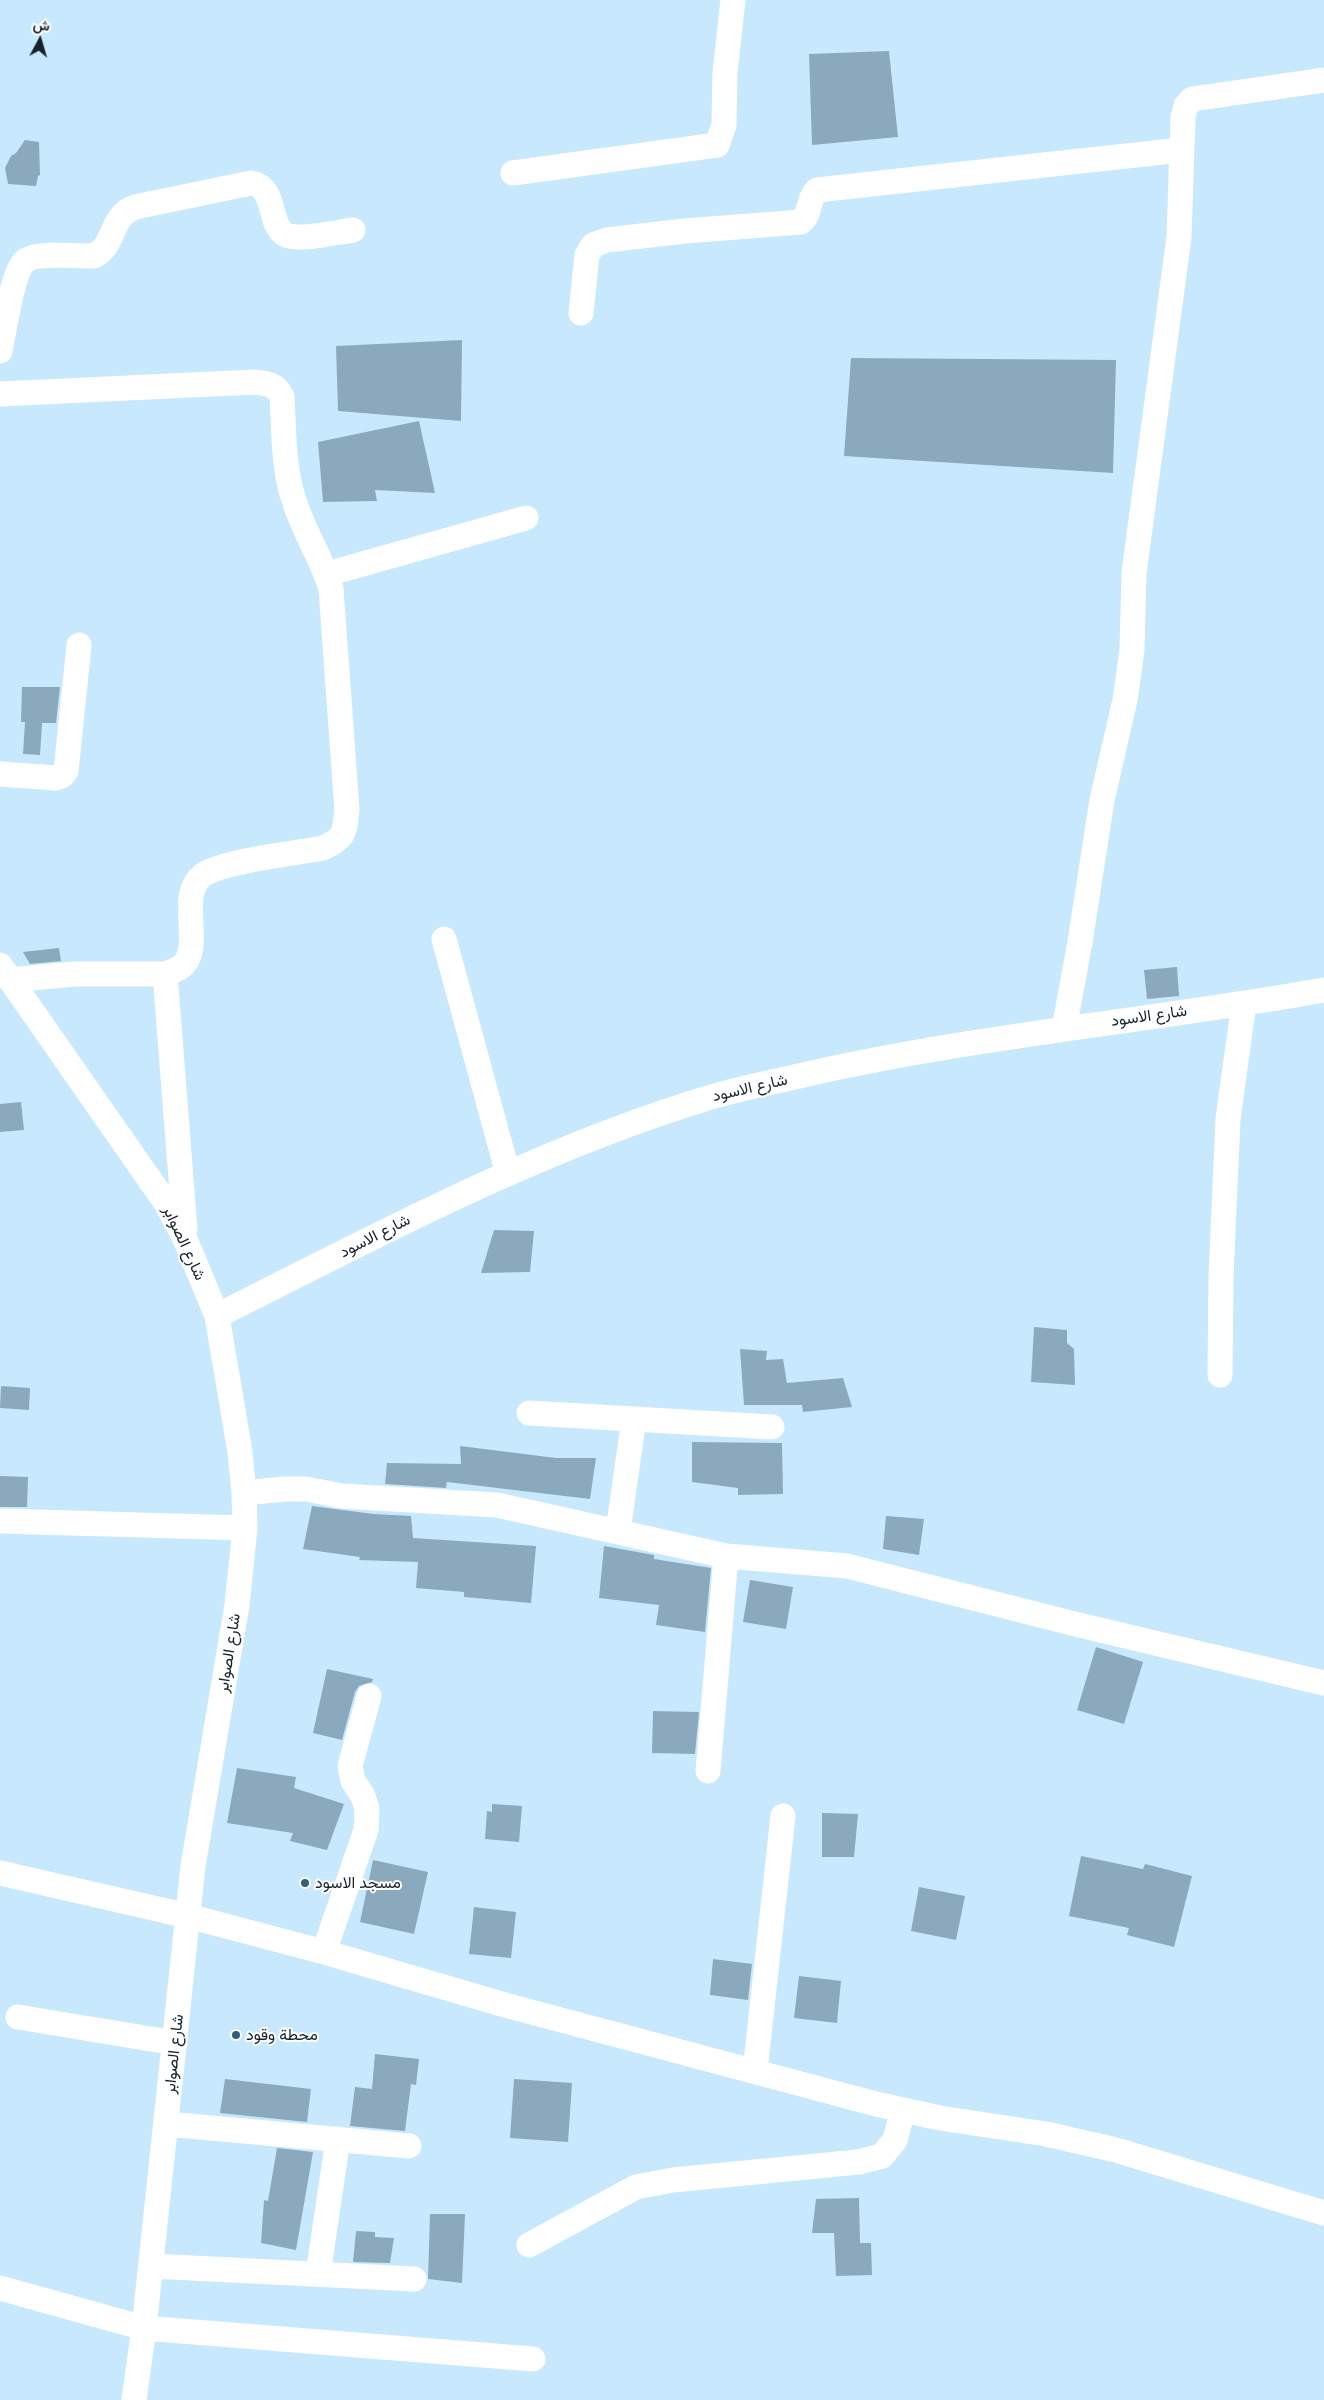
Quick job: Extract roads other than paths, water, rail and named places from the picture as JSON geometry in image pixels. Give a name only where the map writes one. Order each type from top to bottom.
[{"type":"street","points":[[513,173],[717,145],[724,125],[726,73],[733,0]]},
{"type":"street","points":[[1064,1029],[1080,942],[1102,800],[1126,692],[1132,650],[1134,573],[1179,238],[1181,150],[1186,106],[1192,99],[1324,80]]},
{"type":"street","points":[[581,313],[587,255],[593,245],[607,240],[685,231],[801,222],[805,219],[812,197],[817,190],[1181,150]]},
{"type":"street","points":[[0,351],[16,273],[25,261],[39,256],[94,256],[101,253],[118,219],[125,211],[135,207],[251,183],[259,184],[264,189],[280,230],[286,235],[297,236],[353,230]]},
{"type":"street","points":[[0,394],[254,382],[267,383],[278,388],[282,397],[288,474],[293,499],[302,523],[327,574],[331,589],[347,810],[344,830],[338,841],[323,848],[223,867],[205,874],[195,882],[192,896],[188,959],[178,969],[165,974],[5,973]]},
{"type":"street","points":[[327,574],[526,518]]},
{"type":"street","points":[[0,774],[56,778],[62,776],[66,771],[78,645]]},
{"type":"street","points":[[444,939],[508,1174]]},
{"type":"street","name":"شارع الصوابر","points":[[5,973],[166,1203],[186,1239],[216,1316],[240,1452],[244,1493],[245,1528],[237,1605],[193,1866],[151,2266],[134,2400]]},
{"type":"street","points":[[165,974],[186,1239]]},
{"type":"street","name":"شارع الاسود","points":[[216,1316],[429,1209],[508,1174],[646,1117],[711,1097],[916,1052],[1324,990]]},
{"type":"street","points":[[1220,1375],[1220,1276],[1228,1119],[1244,1003]]},
{"type":"street","points":[[529,1413],[772,1427]]},
{"type":"street","points":[[618,1531],[634,1420]]},
{"type":"street","points":[[244,1493],[285,1488],[306,1489],[342,1496],[497,1505],[726,1556],[847,1566],[1083,1626],[1324,1683]]},
{"type":"street","points":[[0,1521],[245,1528]]},
{"type":"street","points":[[708,1771],[726,1556]]},
{"type":"street","points":[[324,1952],[366,1830],[368,1809],[363,1796],[352,1781],[350,1766],[369,1696]]},
{"type":"street","points":[[755,2071],[783,1816]]},
{"type":"street","points":[[0,1873],[188,1916],[324,1952],[505,2005],[903,2110],[940,2118],[1046,2134],[1116,2150],[1324,2213]]},
{"type":"street","points":[[18,2017],[175,2043]]},
{"type":"street","points":[[529,2245],[636,2187],[673,2180],[858,2162],[882,2156],[895,2140],[903,2110]]},
{"type":"street","points":[[166,2124],[408,2146]]},
{"type":"street","points":[[318,2274],[338,2139]]},
{"type":"street","points":[[151,2266],[414,2280]]},
{"type":"street","points":[[0,2288],[144,2328],[533,2359]]},
{"type":"place","name":"مسجد الاسود","points":[[305,1883]]},
{"type":"place","name":"محطة وقود","points":[[236,2035]]}]
